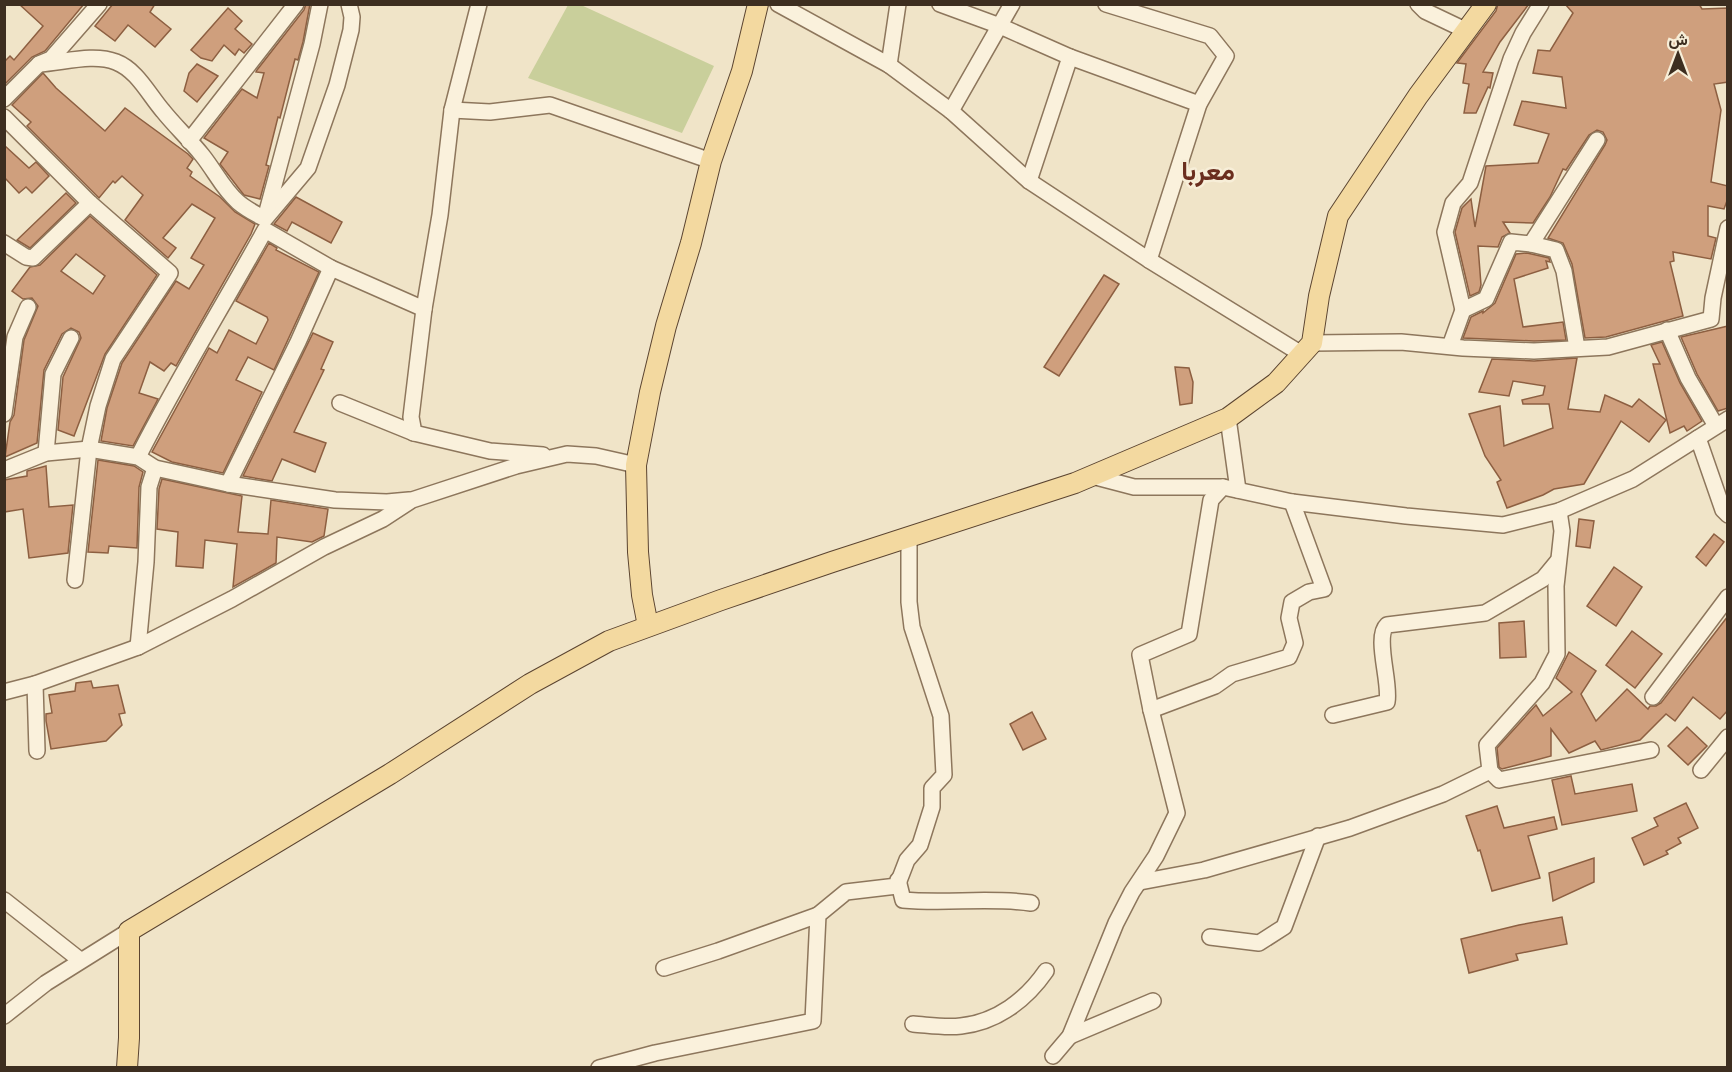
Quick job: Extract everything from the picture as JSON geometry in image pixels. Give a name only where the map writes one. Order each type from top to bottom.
[{"type":"main road","points":[[648,626],[638,552],[636,465],[666,326],[691,243],[711,161],[742,72],[758,4]]},
{"type":"main road","points":[[127,1068],[129,931],[390,774],[530,684],[609,641],[648,626],[1092,476],[1228,418],[1276,383],[1307,349],[1338,216],[1418,96],[1486,4]]},
{"type":"street","points":[[4,99],[39,64],[51,59],[99,4]]},
{"type":"street","points":[[189,141],[296,4]]},
{"type":"street","points":[[265,225],[312,44],[320,4]]},
{"type":"street","points":[[138,457],[169,396],[222,308],[265,225],[308,168],[337,85],[351,30],[352,17],[349,4]]},
{"type":"street","points":[[414,433],[411,417],[424,309],[440,215],[452,110],[479,4]]},
{"type":"street","points":[[778,4],[889,65],[951,111],[1029,181],[1149,260],[1307,349],[1401,342],[1534,351],[1608,347],[1711,319],[1713,298],[1728,228]]},
{"type":"street","points":[[889,65],[898,4]]},
{"type":"street","points":[[940,4],[1000,26],[1070,57],[1199,104]]},
{"type":"street","points":[[951,111],[1012,4]]},
{"type":"street","points":[[1106,4],[1210,36],[1226,56],[1199,104],[1149,260]]},
{"type":"street","points":[[1418,4],[1425,11],[1467,31]]},
{"type":"street","points":[[1450,346],[1463,310],[1444,232],[1453,203],[1470,183],[1511,59],[1523,33],[1541,4]]},
{"type":"street","points":[[1029,181],[1070,57]]},
{"type":"street","points":[[39,64],[88,59],[117,62],[132,73],[146,89],[161,110],[202,155],[226,189],[265,225],[331,268],[424,309]]},
{"type":"street","points":[[452,110],[490,112],[550,105],[711,161]]},
{"type":"street","points":[[4,117],[90,203],[170,273],[113,359],[98,406],[89,449],[75,580]]},
{"type":"street","points":[[1531,244],[1597,140]]},
{"type":"street","points":[[4,243],[26,257],[33,258],[90,203]]},
{"type":"street","points":[[1463,310],[1486,299],[1511,242],[1556,250],[1564,271],[1577,348]]},
{"type":"street","points":[[228,484],[298,342],[331,268]]},
{"type":"street","points":[[4,414],[15,337],[28,307]]},
{"type":"street","points":[[1092,476],[1134,487],[1223,487],[1292,502],[1503,525],[1559,512],[1633,479],[1722,422],[1688,378],[1667,330]]},
{"type":"street","points":[[46,453],[53,374],[71,338]]},
{"type":"street","points":[[340,403],[414,433],[490,451],[556,457]]},
{"type":"street","points":[[1228,418],[1238,490]]},
{"type":"street","points":[[1698,438],[1723,510],[1728,515]]},
{"type":"street","points":[[4,470],[46,453],[89,449],[138,457],[155,468],[228,484],[335,500],[387,502],[412,500],[516,466],[567,454],[596,456],[636,465]]},
{"type":"street","points":[[138,647],[146,562],[149,487],[155,468]]},
{"type":"street","points":[[1053,1056],[1071,1036],[1116,923],[1132,892],[1156,856],[1177,813],[1151,710],[1140,655],[1189,634],[1212,500],[1223,487]]},
{"type":"street","points":[[4,692],[35,684],[138,647],[232,599],[324,547],[383,519],[412,500]]},
{"type":"street","points":[[1151,710],[1215,686],[1232,674],[1289,657],[1295,643],[1289,618],[1292,602],[1309,592],[1324,590],[1292,502]]},
{"type":"street","points":[[1559,512],[1562,531],[1557,562],[1557,654],[1542,683],[1487,745],[1490,771],[1499,780],[1651,750]]},
{"type":"street","points":[[664,968],[818,915],[846,892],[897,886],[907,860],[920,845],[932,807],[932,788],[945,775],[941,716],[912,627],[909,602],[909,537]]},
{"type":"street","points":[[1333,715],[1387,702],[1382,636],[1383,629],[1387,625],[1485,613],[1543,579],[1557,562]]},
{"type":"street","points":[[1653,697],[1728,597]]},
{"type":"street","points":[[35,684],[37,751]]},
{"type":"street","points":[[1701,770],[1728,737]]},
{"type":"street","points":[[1140,882],[1204,870],[1350,828],[1443,794],[1490,771]]},
{"type":"street","points":[[1210,937],[1259,943],[1284,927],[1318,836]]},
{"type":"street","points":[[898,880],[903,900],[1031,903]]},
{"type":"street","points":[[4,900],[80,960]]},
{"type":"street","points":[[604,1067],[655,1053],[813,1021],[818,915]]},
{"type":"street","points":[[4,1016],[46,983],[129,931]]},
{"type":"street","points":[[913,1024],[961,1026],[999,1016],[1033,989],[1046,971]]},
{"type":"street","points":[[1071,1036],[1153,1000]]},
{"type":"green space","points":[[568,5],[581,5],[714,66],[682,133],[528,78]]},
{"type":"building","points":[[19,4],[84,4],[45,51],[32,57],[4,85],[4,62],[10,56],[14,60],[43,26]]},
{"type":"building","points":[[113,4],[155,4],[150,12],[171,29],[155,47],[128,25],[115,41],[95,26]]},
{"type":"building","points":[[306,4],[310,4],[303,42],[298,60],[295,59],[280,118],[278,117],[260,199],[244,195],[220,164],[228,152],[204,138],[242,89],[257,98],[264,73],[256,72],[257,70],[304,10]]},
{"type":"building","points":[[1498,4],[1529,4],[1500,42],[1483,72],[1493,73],[1490,88],[1488,87],[1476,113],[1464,113],[1469,84],[1463,83],[1466,64],[1457,63],[1496,11]]},
{"type":"building","points":[[1565,4],[1699,4],[1702,9],[1728,8],[1728,82],[1714,84],[1721,110],[1711,182],[1728,186],[1728,198],[1724,209],[1708,206],[1708,236],[1716,238],[1711,259],[1673,252],[1674,261],[1670,262],[1683,316],[1606,337],[1585,338],[1572,264],[1563,243],[1548,238],[1605,145],[1607,140],[1603,132],[1597,130],[1589,135],[1566,170],[1563,169],[1550,197],[1533,223],[1503,222],[1510,233],[1502,237],[1498,247],[1478,246],[1481,285],[1479,292],[1470,296],[1455,232],[1462,208],[1471,199],[1475,227],[1486,166],[1538,163],[1549,134],[1514,125],[1522,101],[1566,108],[1562,77],[1533,73],[1538,50],[1550,51],[1573,13]]},
{"type":"building","points":[[228,8],[242,21],[235,29],[252,44],[244,53],[239,49],[235,55],[224,45],[212,61],[201,58],[191,50]]},
{"type":"building","points":[[197,64],[218,76],[197,102],[184,91],[189,73]]},
{"type":"building","points":[[43,73],[56,88],[105,131],[125,108],[188,154],[193,159],[187,168],[192,172],[190,176],[220,197],[235,212],[255,224],[176,366],[171,363],[164,371],[150,362],[139,393],[158,399],[133,446],[101,441],[107,408],[122,363],[176,281],[189,289],[204,265],[191,258],[215,218],[192,204],[163,238],[176,248],[168,258],[125,220],[143,195],[122,176],[115,183],[113,181],[99,198],[27,126],[31,122],[12,105]]},
{"type":"building","points":[[4,145],[29,168],[36,162],[49,176],[32,193],[26,187],[19,193],[4,177]]},
{"type":"building","points":[[66,193],[76,203],[30,248],[17,240]]},
{"type":"building","points":[[296,197],[342,222],[331,243],[292,222],[287,231],[274,224]]},
{"type":"building","points":[[90,216],[157,275],[105,354],[74,436],[58,430],[63,377],[81,338],[79,332],[71,328],[62,334],[44,370],[37,443],[5,457],[10,422],[14,415],[24,340],[38,306],[32,298],[23,299],[12,291],[30,267],[40,265]],"holes":[[[76,254],[105,276],[93,294],[61,271]]]},
{"type":"building","points":[[269,243],[277,248],[276,250],[319,272],[274,370],[248,357],[236,380],[262,392],[223,473],[172,462],[152,452],[209,348],[217,353],[229,330],[256,344],[268,320],[267,317],[236,301]]},
{"type":"building","points":[[1527,253],[1549,258],[1550,262],[1546,261],[1548,268],[1514,279],[1523,327],[1563,322],[1566,340],[1463,338],[1471,317],[1483,311],[1483,313],[1495,303],[1516,254]]},
{"type":"building","points":[[1104,275],[1119,284],[1059,376],[1044,367]]},
{"type":"building","points":[[1728,326],[1728,408],[1718,411],[1697,374],[1681,337]]},
{"type":"building","points":[[313,333],[333,342],[321,369],[324,370],[294,432],[326,443],[315,472],[282,459],[272,481],[243,476]]},
{"type":"building","points":[[1662,342],[1680,383],[1702,421],[1687,431],[1684,426],[1670,433],[1653,364],[1660,364],[1651,345]]},
{"type":"building","points":[[1577,358],[1568,409],[1600,412],[1605,395],[1632,407],[1639,399],[1666,420],[1649,442],[1621,421],[1584,484],[1554,489],[1507,508],[1497,482],[1501,480],[1485,456],[1469,414],[1500,406],[1504,446],[1553,428],[1549,404],[1523,404],[1522,400],[1543,395],[1545,386],[1513,381],[1509,396],[1479,392],[1492,359],[1534,361]]},
{"type":"building","points":[[1175,367],[1189,368],[1193,382],[1192,403],[1180,405]]},
{"type":"building","points":[[98,460],[134,466],[143,472],[139,487],[137,548],[109,546],[108,553],[88,552]]},
{"type":"building","points":[[46,466],[49,507],[73,505],[68,553],[29,558],[23,509],[4,512],[4,480],[27,476],[27,471]]},
{"type":"building","points":[[162,479],[242,496],[238,532],[268,534],[271,500],[328,509],[324,536],[312,542],[277,537],[276,563],[233,587],[237,544],[205,540],[203,568],[176,566],[178,532],[157,529],[159,489]]},
{"type":"building","points":[[1579,519],[1594,521],[1590,548],[1576,546]]},
{"type":"building","points":[[1714,534],[1724,542],[1706,566],[1696,557]]},
{"type":"building","points":[[1614,567],[1642,587],[1616,626],[1587,606]]},
{"type":"building","points":[[1728,616],[1728,710],[1720,719],[1693,697],[1675,721],[1666,714],[1640,740],[1601,750],[1595,741],[1569,753],[1551,729],[1551,756],[1502,769],[1499,767],[1497,748],[1536,705],[1543,716],[1572,692],[1556,678],[1569,652],[1596,671],[1581,694],[1596,721],[1627,689],[1648,709],[1650,706],[1661,703]]},
{"type":"building","points":[[1524,621],[1526,657],[1500,658],[1499,623]]},
{"type":"building","points":[[1632,631],[1662,654],[1635,688],[1606,665]]},
{"type":"building","points":[[91,681],[93,688],[118,685],[125,713],[119,714],[122,725],[106,741],[51,749],[46,721],[46,714],[52,713],[49,695],[75,691],[76,683]]},
{"type":"building","points":[[1032,712],[1046,739],[1023,750],[1010,724]]},
{"type":"building","points":[[1687,727],[1707,746],[1688,765],[1668,746]]},
{"type":"building","points":[[1571,776],[1575,794],[1632,784],[1637,811],[1562,825],[1552,780]]},
{"type":"building","points":[[1686,803],[1698,828],[1678,838],[1681,843],[1666,851],[1668,854],[1644,865],[1632,838],[1658,826],[1654,818]]},
{"type":"building","points":[[1497,806],[1504,828],[1554,817],[1557,829],[1528,836],[1540,878],[1492,891],[1480,850],[1478,851],[1466,816]]},
{"type":"building","points":[[1594,858],[1594,882],[1553,901],[1549,873]]},
{"type":"building","points":[[1562,917],[1567,944],[1516,954],[1518,960],[1469,973],[1461,939]]},
{"type":"district","name":"معربا","points":[[1208,171]]}]
